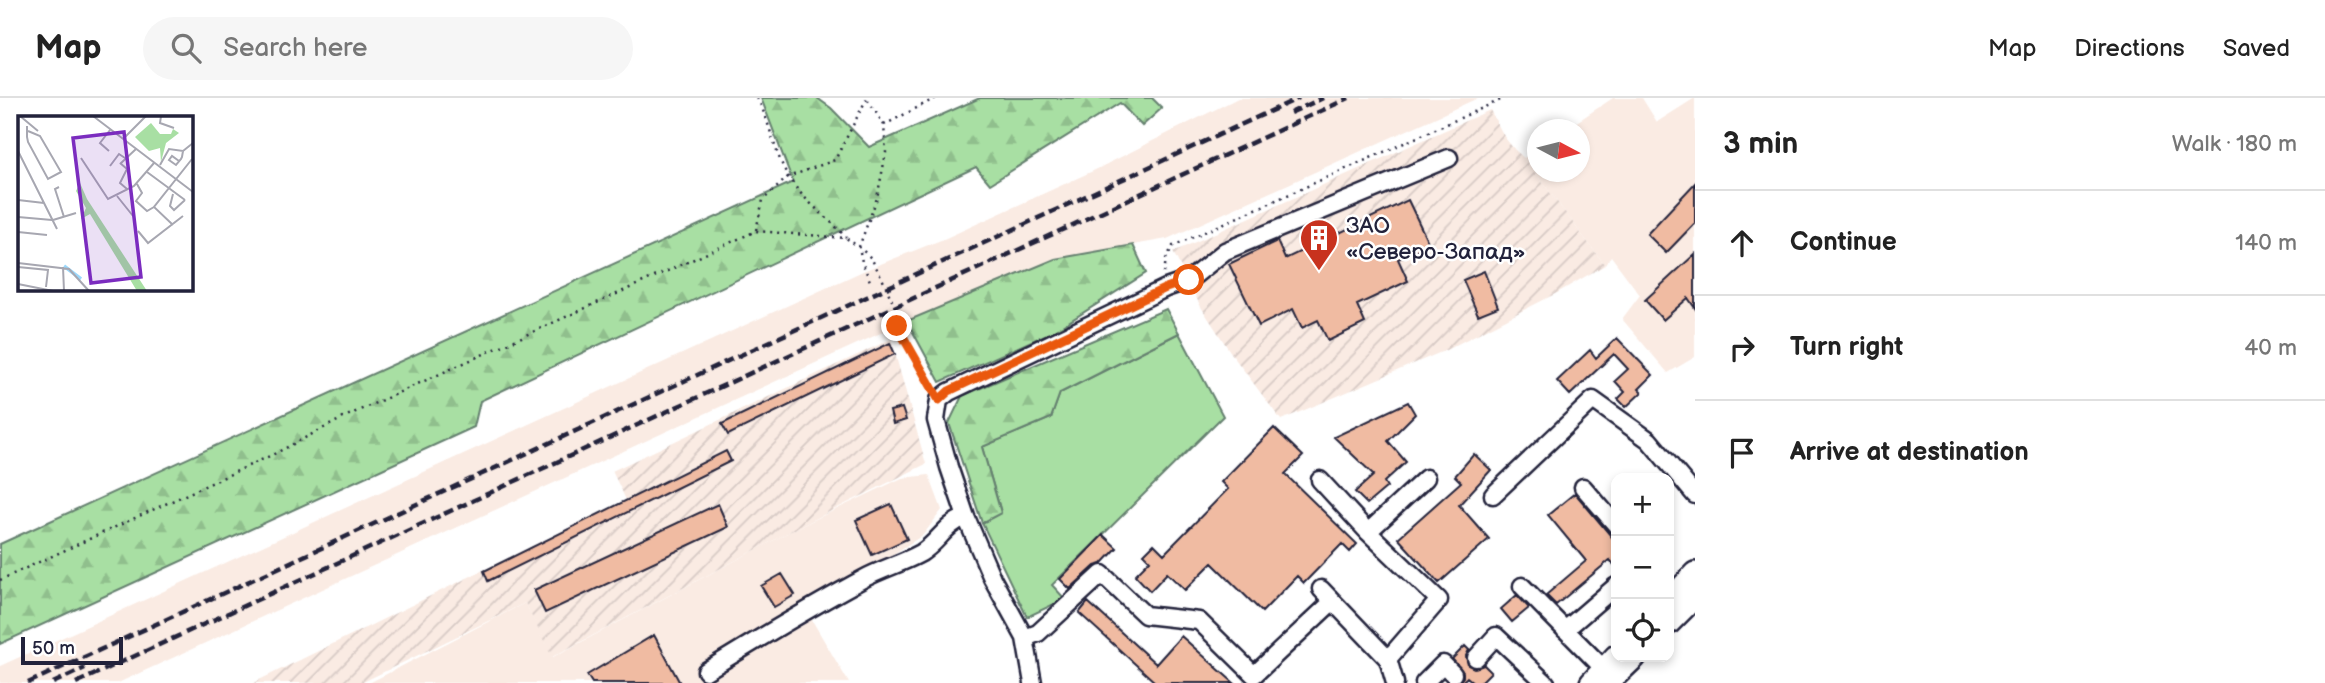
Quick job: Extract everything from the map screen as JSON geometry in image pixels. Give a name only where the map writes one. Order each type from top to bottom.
[{"type":"main road","points":[[1677,594],[1695,573]]},
{"type":"main road","points":[[1609,675],[1628,662]]},
{"type":"street","points":[[1032,683],[1025,638],[992,578],[966,517],[936,420],[939,400],[949,391],[1162,290],[1189,280],[1224,251],[1449,158]]},
{"type":"street","points":[[1493,495],[1593,400],[1649,440],[1695,495]]},
{"type":"street","points":[[1368,532],[1426,478]]},
{"type":"street","points":[[1320,480],[1368,532],[1439,600],[1388,659]]},
{"type":"street","points":[[1583,487],[1611,519]]},
{"type":"street","points":[[706,671],[806,610],[920,553],[941,536],[948,526],[966,517]]},
{"type":"street","points":[[1025,638],[1038,634],[1102,574],[1145,615],[1199,621],[1254,675],[1332,602]]},
{"type":"street","points":[[1522,586],[1609,675]]},
{"type":"street","points":[[1321,589],[1388,659],[1395,683]]},
{"type":"street","points":[[1565,630],[1611,590]]},
{"type":"street","points":[[1476,658],[1496,636],[1546,683]]},
{"type":"street","points":[[1424,683],[1443,664],[1453,674]]},
{"type":"path","points":[[757,98],[788,177],[804,199],[871,258],[898,314],[897,326]]},
{"type":"path","points":[[884,125],[936,98]]},
{"type":"path","points":[[1162,290],[1166,259],[1173,246],[1505,98]]},
{"type":"path","points":[[756,231],[763,200],[788,177],[835,160],[867,99],[884,125],[886,153],[877,198],[859,247],[870,281]]},
{"type":"path","points":[[0,580],[272,455],[349,415],[756,231],[846,238]]},
{"type":"path","points":[[894,318],[939,400]]},
{"type":"shaded area","points":[[1238,98],[1478,98],[1167,239],[1055,259],[907,321],[118,683],[0,683],[0,666],[863,271],[946,238],[1093,171]]},
{"type":"shaded area","points":[[1613,98],[1642,98],[1657,122],[1695,98],[1695,357],[1668,373],[1622,319],[1640,295],[1611,256],[1605,265],[1542,182],[1590,182],[1590,119],[1581,119]]},
{"type":"shaded area","points":[[1490,110],[1505,138],[1527,162],[1527,182],[1542,182],[1605,265],[1446,350],[1281,420],[1233,356],[1201,307],[1173,252]]},
{"type":"shaded area","points":[[891,339],[926,464],[797,528],[552,657],[525,603],[361,683],[253,683],[626,500],[612,471]]},
{"type":"shaded area","points":[[929,475],[942,510],[923,535],[806,610],[849,683],[369,683],[525,603],[553,657],[797,528],[902,478]]},
{"type":"green space","points":[[761,98],[817,98],[831,108],[869,147],[980,98],[1152,98],[1162,108],[1142,126],[1120,103],[990,184],[976,167],[480,401],[474,427],[0,644],[0,544],[793,182]]},
{"type":"green space","points":[[1133,245],[1146,273],[1054,331],[940,382],[907,321],[1055,259]]},
{"type":"green space","points":[[1166,309],[1179,333],[1060,393],[1051,418],[982,447],[1001,513],[982,523],[949,423],[962,396]]},
{"type":"green space","points":[[1179,333],[1223,416],[1052,585],[1065,599],[1027,617],[982,523],[1001,512],[982,447],[1051,418],[1060,393]]},
{"type":"building","points":[[1695,183],[1695,223],[1666,253],[1647,234]]},
{"type":"building","name":"ЗАО «Северо-Запад»","points":[[1408,200],[1429,244],[1398,259],[1408,281],[1357,305],[1365,323],[1328,341],[1318,320],[1302,328],[1293,309],[1259,326],[1229,264],[1277,241],[1285,259]]},
{"type":"building","points":[[1695,254],[1695,308],[1688,298],[1663,320],[1645,300]]},
{"type":"building","points":[[1484,271],[1498,307],[1478,315],[1463,280]]},
{"type":"building","points":[[1617,338],[1653,375],[1639,389],[1642,392],[1626,407],[1618,399],[1625,392],[1615,381],[1628,369],[1614,354],[1570,395],[1557,381],[1590,350],[1596,358]]},
{"type":"building","points":[[890,343],[895,354],[728,435],[722,424]]},
{"type":"building","points":[[1408,402],[1415,414],[1388,441],[1406,462],[1384,482],[1387,487],[1367,504],[1355,492],[1374,475],[1334,437]]},
{"type":"building","points":[[902,408],[906,420],[893,424],[890,411]]},
{"type":"building","points":[[1274,428],[1303,456],[1285,474],[1357,544],[1350,552],[1342,544],[1304,583],[1297,576],[1262,612],[1212,563],[1185,590],[1167,573],[1150,591],[1135,575],[1150,560],[1144,554],[1154,544],[1164,554],[1228,489],[1221,482]]},
{"type":"building","points":[[726,451],[731,461],[488,581],[484,571]]},
{"type":"building","points":[[1474,454],[1491,470],[1459,505],[1489,539],[1439,583],[1398,538],[1461,482],[1455,476]]},
{"type":"building","points":[[1575,493],[1611,536],[1611,561],[1556,605],[1546,595],[1586,561],[1548,515]]},
{"type":"building","points":[[718,504],[728,527],[545,613],[534,590]]},
{"type":"building","points":[[891,504],[907,539],[872,555],[856,520]]},
{"type":"building","points":[[1103,535],[1117,548],[1102,564],[1095,566],[1070,589],[1060,579]]},
{"type":"building","points":[[782,574],[795,595],[774,607],[761,586]]},
{"type":"building","points":[[1517,595],[1529,608],[1512,622],[1501,609]]},
{"type":"building","points":[[1088,602],[1156,664],[1181,636],[1234,683],[1156,683],[1079,613]]},
{"type":"building","points":[[654,635],[680,683],[592,683],[587,675]]},
{"type":"building","points":[[1465,646],[1469,650],[1466,656],[1468,665],[1474,668],[1484,665],[1491,672],[1480,683],[1474,683],[1467,677],[1458,683],[1463,672],[1452,659]]},
{"type":"railway","points":[[28,683],[1299,98]]},
{"type":"railway","points":[[1290,113],[1323,98]]},
{"type":"railway","points":[[76,683],[1349,98]]},
{"type":"railway","points":[[53,683],[85,668]]},
{"type":"place","name":"ЗАО «Северо-Запад»","points":[[1319,272]]},
{"type":"route","points":[[897,326],[939,400],[949,391],[1166,288],[1189,280]]}]
